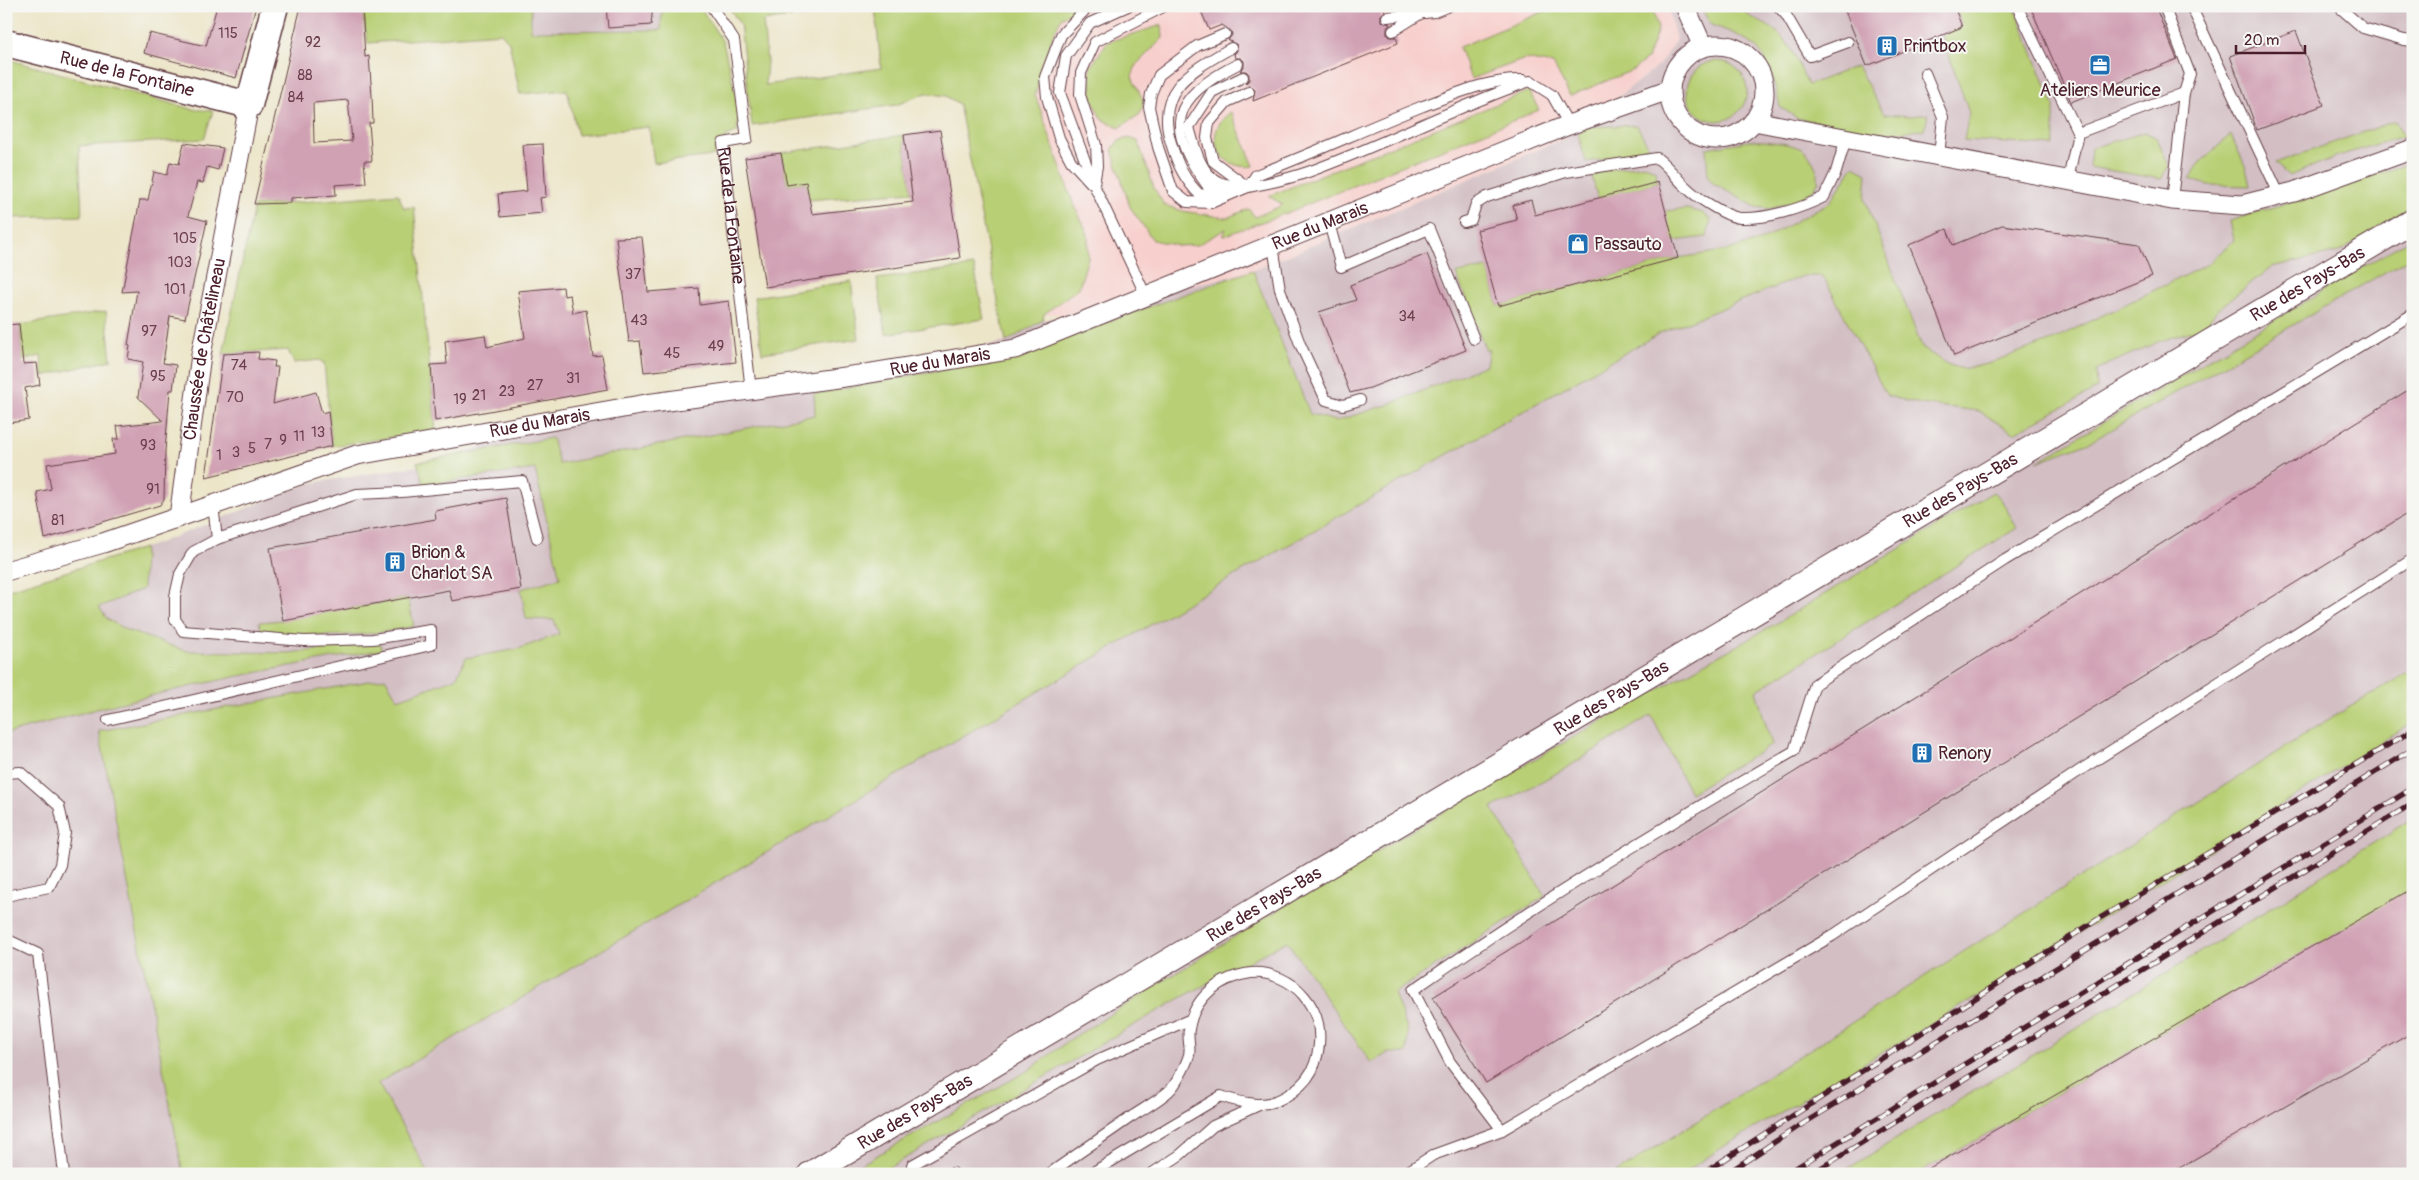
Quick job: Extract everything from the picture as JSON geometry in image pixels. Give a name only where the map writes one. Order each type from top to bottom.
[{"type":"main road","name":"Chaussée de Châtelineau","points":[[249,105],[275,6]]},
{"type":"main road","name":"Rue de la Fontaine","points":[[6,43],[249,105]]},
{"type":"street","points":[[1685,6],[1703,47]]},
{"type":"street","points":[[1716,44],[1729,46],[1752,60],[1763,84],[1762,103],[1754,121],[1744,131],[1731,137],[1717,139],[1703,137],[1690,131],[1680,122],[1673,110],[1668,90],[1674,71],[1681,60],[1703,47],[1716,44]]},
{"type":"street","name":"Rue du Marais","points":[[179,516],[357,455],[646,404],[859,375],[1016,349],[1569,125],[1668,90]]},
{"type":"street","name":"Chaussée de Châtelineau","points":[[179,516],[201,355],[249,105]]},
{"type":"street","points":[[1754,121],[2172,200],[2242,205],[2280,196],[2413,149]]},
{"type":"street","name":"Rue des Pays-Bas","points":[[810,1174],[2413,221]]},
{"type":"street","points":[[6,571],[103,543],[179,516]]},
{"type":"lane","name":"Rue de la Fontaine","points":[[711,6],[734,40],[747,139],[723,143],[751,391]]},
{"type":"lane","points":[[1093,6],[1086,9],[1060,35],[1045,77],[1047,98],[1059,138],[1071,161],[1094,185]]},
{"type":"lane","points":[[1128,6],[1090,23],[1066,56],[1060,93],[1094,185],[1146,296]]},
{"type":"lane","points":[[1094,185],[1097,166],[1096,145],[1080,95],[1081,73],[1095,42],[1165,6]]},
{"type":"lane","points":[[1387,16],[1422,14],[1450,6]]},
{"type":"lane","points":[[1778,6],[1786,15],[1810,56],[1848,42]]},
{"type":"lane","points":[[2018,6],[2078,133],[2068,180]]},
{"type":"lane","points":[[2164,6],[2190,74],[2184,93],[2172,200]]},
{"type":"lane","points":[[2191,6],[2280,196]]},
{"type":"lane","points":[[2338,6],[2363,28],[2404,40],[2413,40]]},
{"type":"lane","points":[[1393,31],[1422,14]]},
{"type":"lane","points":[[1226,34],[1196,46],[1159,75],[1151,94],[1149,107],[1158,147],[1173,191],[1188,202],[1211,203],[1248,187],[1256,175],[1359,131],[1474,87],[1503,80],[1530,81],[1552,95],[1569,125]]},
{"type":"lane","points":[[1231,48],[1194,69],[1170,98],[1165,114],[1170,141],[1178,165],[1186,182],[1200,195],[1248,187],[1307,172],[1493,93],[1530,81]]},
{"type":"lane","points":[[1238,64],[1210,78],[1185,102],[1178,124],[1184,150],[1209,188],[1248,187]]},
{"type":"lane","points":[[1926,73],[1943,117],[1939,156]]},
{"type":"lane","points":[[1243,78],[1212,92],[1189,127],[1196,153],[1205,169],[1219,182],[1248,187]]},
{"type":"lane","points":[[1248,187],[1213,162],[1207,138],[1209,123],[1227,102],[1250,92]]},
{"type":"lane","points":[[2078,133],[2184,93]]},
{"type":"lane","points":[[1464,222],[1471,220],[1476,204],[1487,197],[1566,172],[1657,158],[1669,167],[1686,188],[1706,203],[1738,218],[1798,210],[1824,197],[1836,172],[1846,138]]},
{"type":"lane","points":[[1329,223],[1341,266],[1429,229],[1474,339]]},
{"type":"lane","points":[[1273,246],[1280,289],[1300,344],[1326,400],[1343,405],[1360,400]]},
{"type":"lane","points":[[1502,1130],[1450,1062],[1413,990],[1471,950],[1671,822],[1794,751],[1815,684],[2005,560],[2413,314]]},
{"type":"lane","points":[[108,720],[431,645],[431,630],[373,639],[304,641],[183,631],[174,619],[174,596],[180,574],[193,552],[217,539],[357,494],[402,492],[522,481],[537,538]]},
{"type":"lane","points":[[213,505],[217,539]]},
{"type":"lane","points":[[1404,1174],[1433,1155],[1502,1130],[1832,936],[2082,769],[2413,560]]},
{"type":"lane","points":[[6,773],[20,772],[59,806],[65,833],[60,866],[49,887],[6,896]]},
{"type":"lane","points":[[6,939],[38,954],[64,1174]]},
{"type":"lane","points":[[1053,1171],[1170,1090],[1190,1054],[1188,1031],[1191,1019],[1200,1000],[1216,984],[1236,975],[1258,972],[1279,977],[1298,988],[1312,1005],[1320,1026],[1320,1048],[1314,1069],[1300,1086],[1282,1099],[1261,1104],[1213,1126],[1180,1155],[1151,1174]]},
{"type":"lane","points":[[912,1164],[1097,1060],[1191,1019]]},
{"type":"lane","points":[[1090,1174],[1221,1096],[1240,1103],[1261,1104]]},
{"type":"shaded area","points":[[531,6],[662,6],[662,30],[531,31]]},
{"type":"shaded area","points":[[956,6],[1668,6],[1676,40],[1659,65],[1566,138],[1249,272],[1065,314],[1044,314]]},
{"type":"shaded area","points":[[1668,6],[2413,6],[2413,1174],[6,1174],[6,590],[154,545],[310,483],[424,465],[545,426],[1006,342],[1043,320],[1249,272],[1566,138],[1659,65],[1676,40]]},
{"type":"green space","points":[[366,6],[531,6],[531,31],[661,30],[662,6],[700,7],[723,42],[740,112],[737,132],[726,137],[721,155],[654,163],[649,127],[578,135],[567,90],[520,94],[509,42],[501,33],[368,43],[363,17]]},
{"type":"green space","points":[[728,6],[864,6],[763,21],[767,62],[765,85],[881,68],[875,6],[1084,6],[1062,17],[1053,35],[1035,94],[1072,200],[1088,234],[1088,258],[1079,288],[1044,314],[1043,320],[1006,342],[959,104],[946,96],[926,93],[896,105],[752,126],[740,24]]},
{"type":"green space","points":[[1557,6],[1652,6],[1658,29],[1647,59],[1633,70],[1570,96],[1553,64],[1525,59],[1471,79],[1459,47]]},
{"type":"green space","points":[[1700,6],[1738,6],[1750,16],[1780,34],[1790,47],[1808,85],[1857,66],[1884,114],[1911,116],[1929,114],[1924,130],[1872,134],[1797,118],[1780,107],[1772,75],[1761,53],[1742,38],[1711,25]]},
{"type":"green space","points":[[1955,6],[2014,6],[2054,105],[2054,146],[1964,140],[1969,113],[1941,32],[1961,22]]},
{"type":"green space","points":[[1162,25],[1163,38],[1136,65],[1132,77],[1144,102],[1140,114],[1119,128],[1101,119],[1092,98],[1090,68],[1107,42]]},
{"type":"green space","points":[[6,59],[192,109],[213,111],[204,139],[79,146],[82,216],[6,218]]},
{"type":"green space","points":[[1711,61],[1723,61],[1734,66],[1742,74],[1747,85],[1745,103],[1734,116],[1723,121],[1711,121],[1700,116],[1692,108],[1687,97],[1687,85],[1692,74],[1700,66]]},
{"type":"green space","points":[[1529,91],[1539,110],[1284,214],[1223,236],[1226,229],[1197,245],[1179,246],[1153,240],[1130,207],[1112,150],[1118,141],[1129,138],[1138,141],[1154,188],[1164,205],[1183,211],[1226,218],[1249,209],[1255,217],[1283,205],[1269,196]]},
{"type":"green space","points":[[1231,112],[1254,166],[1242,166],[1231,163],[1223,157],[1218,149],[1215,140],[1217,130],[1222,121]]},
{"type":"green space","points":[[2395,121],[2404,136],[2338,156],[2289,176],[2275,163]]},
{"type":"green space","points":[[1637,125],[1651,152],[1586,162],[1578,134],[1585,127]]},
{"type":"green space","points":[[2145,132],[2157,138],[2169,166],[2161,179],[2089,167],[2091,148]]},
{"type":"green space","points":[[903,135],[912,192],[809,200],[806,182],[787,185],[781,153]]},
{"type":"green space","points":[[2231,135],[2246,168],[2250,186],[2208,185],[2189,179],[2202,160]]},
{"type":"green space","points":[[1754,140],[1788,144],[1805,151],[1816,168],[1819,181],[1813,190],[1799,200],[1770,209],[1756,207],[1714,184],[1708,177],[1706,148]]},
{"type":"green space","points":[[2413,162],[2413,205],[2339,252],[2271,267],[2217,310],[2203,328],[2160,341],[2096,370],[2097,389],[2014,433],[1979,411],[1920,404],[1887,396],[1823,276],[1803,276],[1660,333],[1194,599],[378,1083],[429,1174],[183,1174],[99,731],[385,678],[398,699],[456,678],[466,658],[518,649],[559,634],[554,620],[526,619],[521,589],[560,578],[535,469],[424,485],[417,462],[552,438],[559,464],[815,415],[814,394],[1007,357],[1253,270],[1310,414],[1336,421],[1387,405],[1486,365],[1489,349],[1486,351],[1456,273],[1488,268],[1498,306],[1678,258],[1723,251],[1762,240],[1830,202],[1854,166],[1867,173],[1865,199],[1922,348],[1949,365],[1964,369],[1987,364],[2052,340],[2208,264],[2234,240],[2230,221]]},
{"type":"green space","points":[[1646,165],[1655,170],[1658,182],[1598,199],[1592,178],[1602,170]]},
{"type":"green space","points":[[398,194],[404,208],[414,207],[436,431],[332,446],[324,363],[319,360],[294,363],[288,350],[223,354],[254,206]]},
{"type":"green space","points":[[1687,209],[1703,213],[1711,220],[1707,237],[1673,241],[1664,211]]},
{"type":"green space","points":[[2413,237],[2413,256],[2092,441],[2037,462]]},
{"type":"green space","points":[[974,266],[984,319],[886,334],[877,279]]},
{"type":"green space","points":[[851,281],[859,339],[762,353],[754,297]]},
{"type":"green space","points":[[106,311],[111,360],[43,376],[41,356],[22,360],[20,325]]},
{"type":"green space","points":[[1993,492],[2001,499],[2017,528],[1756,691],[1772,745],[1690,793],[1651,715],[1568,767],[1492,808],[1545,896],[1394,993],[1408,1031],[1407,1053],[1388,1053],[1371,1063],[1287,941],[1177,1000],[878,1174],[844,1174],[1029,1070],[1071,1039],[1261,920],[1490,784],[1777,623]]},
{"type":"green space","points":[[144,548],[143,589],[99,607],[107,619],[126,630],[187,651],[288,653],[380,643],[382,650],[287,666],[193,686],[99,708],[6,734],[6,590]]},
{"type":"green space","points":[[408,598],[414,626],[396,630],[377,633],[263,638],[259,622],[283,620]]},
{"type":"green space","points":[[2413,670],[2413,722],[1987,991],[1739,1137],[1681,1174],[1614,1174],[2326,721]]},
{"type":"green space","points":[[2413,818],[2413,889],[1917,1174],[1839,1174],[2234,931]]},
{"type":"building","points":[[217,6],[256,6],[236,78],[144,53],[149,33],[206,46]]},
{"type":"building","points":[[301,6],[362,6],[365,57],[369,56],[373,123],[369,123],[372,161],[364,161],[366,183],[335,185],[336,195],[291,198],[291,203],[254,204]],"holes":[[[348,100],[352,141],[314,143],[313,103]]]},
{"type":"building","points":[[606,6],[653,6],[651,25],[608,28]]},
{"type":"building","points":[[1199,6],[1383,6],[1385,11],[1381,15],[1381,21],[1390,24],[1387,28],[1387,34],[1390,37],[1396,37],[1398,43],[1253,101],[1255,90],[1246,83],[1249,80],[1249,74],[1246,71],[1240,71],[1244,67],[1244,61],[1241,58],[1235,58],[1234,54],[1237,51],[1237,45],[1228,40],[1232,35],[1231,31],[1222,25],[1209,30]]},
{"type":"building","name":"Printbox","points":[[1843,6],[1954,6],[1962,27],[1867,66]]},
{"type":"building","points":[[2030,6],[2155,6],[2177,59],[2071,102]]},
{"type":"building","points":[[2296,31],[2324,105],[2257,130],[2230,56]]},
{"type":"building","points":[[940,130],[960,258],[765,287],[745,158],[781,153],[787,185],[806,182],[812,214],[913,202],[904,135]]},
{"type":"building","points":[[184,143],[223,148],[218,170],[207,167],[203,183],[197,182],[188,216],[207,221],[185,319],[170,316],[163,363],[176,365],[173,390],[170,390],[165,451],[164,499],[160,505],[45,539],[37,492],[51,489],[47,464],[115,454],[113,439],[119,439],[117,426],[163,421],[138,397],[143,362],[128,359],[130,346],[128,345],[137,291],[122,292],[140,200],[148,200],[154,172],[167,175],[170,162],[179,164]]},
{"type":"building","points":[[543,144],[546,197],[540,198],[542,213],[500,217],[498,194],[527,191],[523,145]]},
{"type":"building","name":"Passauto","points":[[1658,182],[1678,258],[1498,306],[1477,230],[1517,220],[1513,205],[1531,200],[1535,215]]},
{"type":"building","points":[[2002,225],[2139,244],[2152,276],[1954,356],[1909,245],[1947,229],[1953,245]]},
{"type":"building","points":[[642,237],[648,292],[699,288],[700,305],[729,301],[736,362],[644,372],[640,341],[629,342],[616,238]]},
{"type":"building","points":[[1427,254],[1466,350],[1370,388],[1350,393],[1319,312],[1356,300],[1350,285]]},
{"type":"building","points":[[563,287],[564,296],[570,295],[573,313],[586,310],[593,356],[602,355],[608,389],[435,421],[431,365],[447,364],[445,341],[485,335],[487,347],[525,338],[518,291]]},
{"type":"building","points":[[19,324],[23,364],[37,363],[40,385],[25,388],[29,420],[9,423],[6,404],[6,325]]},
{"type":"building","points":[[259,352],[258,359],[275,361],[274,367],[278,367],[273,404],[316,392],[322,413],[328,411],[332,446],[206,477],[223,354]]},
{"type":"building","name":"Renory","points":[[2413,387],[2413,510],[1486,1083],[1433,997]]},
{"type":"building","name":"Brion & Charlot SA","points":[[506,498],[521,589],[452,601],[449,590],[283,621],[270,548],[436,519],[435,511]]},
{"type":"building","points":[[2413,888],[2413,1032],[2169,1174],[1919,1174]]},
{"type":"railway","points":[[1702,1174],[2100,918],[2413,730]]},
{"type":"railway","points":[[1726,1174],[1796,1128],[2413,749]]},
{"type":"railway","points":[[1786,1174],[2413,788]]},
{"type":"railway","points":[[1811,1174],[2413,803]]},
{"type":"place","name":"Printbox","points":[[1887,46]]},
{"type":"place","name":"Ateliers Meurice","points":[[2100,65]]},
{"type":"place","name":"Passauto","points":[[1578,244]]},
{"type":"place","name":"Brion & Charlot SA","points":[[395,562]]},
{"type":"place","name":"Renory","points":[[1922,753]]}]
